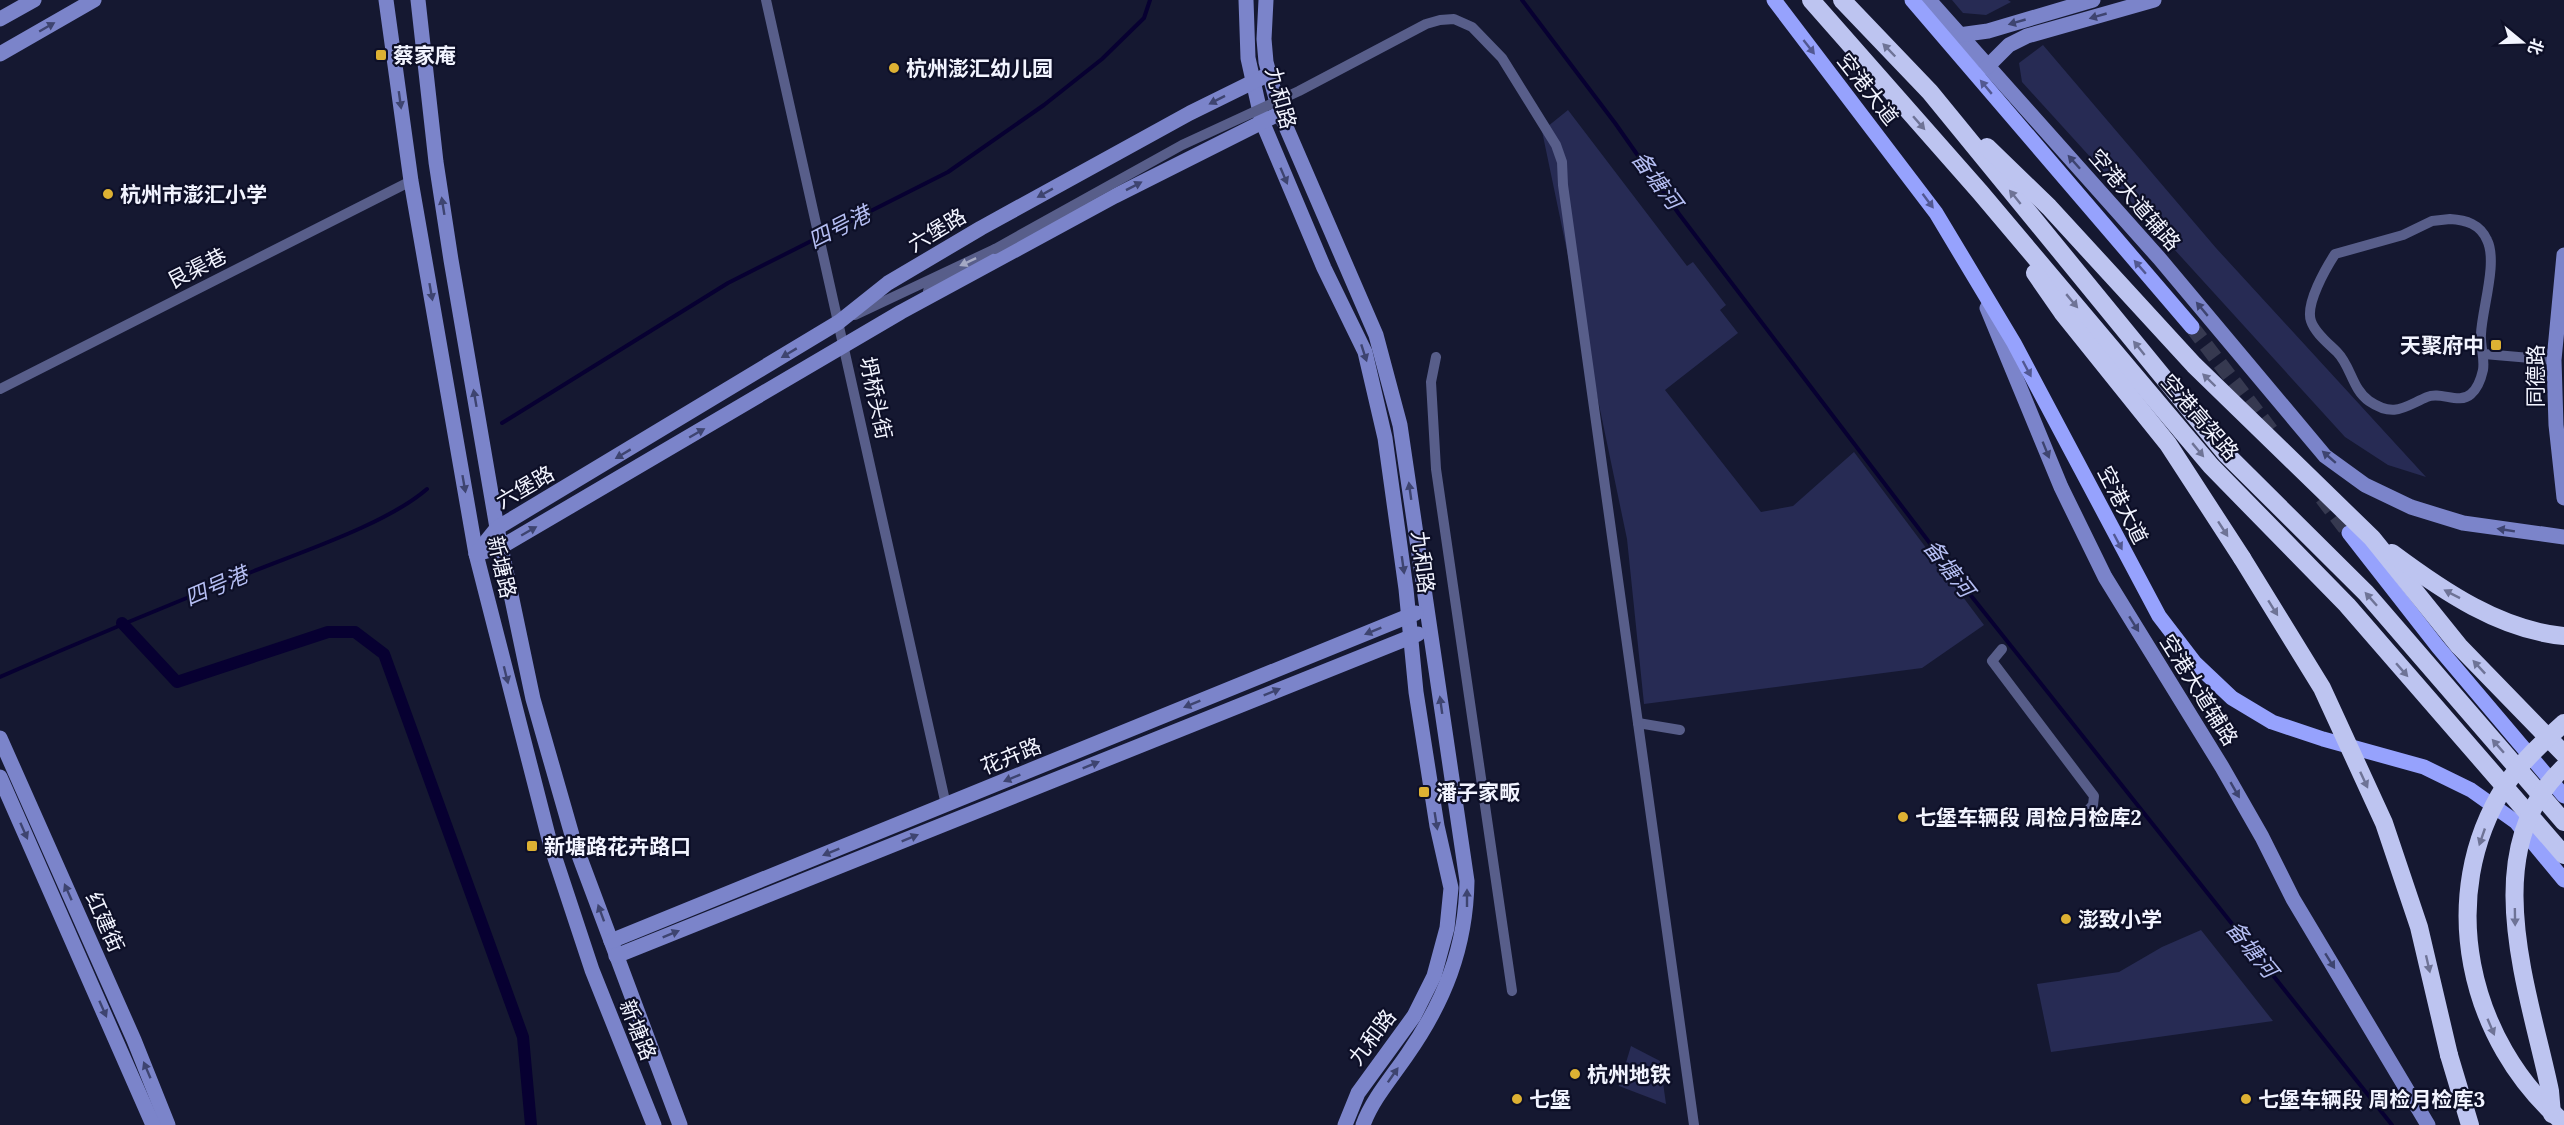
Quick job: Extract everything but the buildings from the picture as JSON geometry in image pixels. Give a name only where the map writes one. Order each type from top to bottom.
[{"type":"highway","name":"空港高架路","points":[[1811,0],[1980,192],[2211,466],[2347,605],[2564,855]]},
{"type":"highway","name":"空港高架路","points":[[1842,0],[1930,92],[2226,454],[2366,594],[2564,822]]},
{"type":"highway","points":[[1930,92],[2049,207],[2194,365],[2372,538],[2459,646],[2564,754]]},
{"type":"highway","points":[[1980,192],[2062,312],[2168,444],[2322,688],[2384,823],[2419,927],[2449,1055],[2470,1125]]},
{"type":"highway","points":[[2372,538],[2440,588],[2493,616],[2534,633],[2564,636]]},
{"type":"highway","points":[[2564,723],[2532,752],[2506,785],[2490,813],[2476,855],[2468,921],[2474,978],[2492,1031],[2516,1073],[2564,1123]]},
{"type":"highway","points":[[2552,1125],[2550,1091],[2515,935],[2514,876],[2529,816],[2556,775],[2564,767]]},
{"type":"highway","points":[[2449,1055],[2458,1125]]},
{"type":"main road","name":"空港大道","points":[[1774,0],[1936,213],[2014,343],[2159,616],[2195,663],[2232,698],[2272,722],[2323,739],[2424,766],[2471,790],[2516,822],[2564,880]]},
{"type":"main road","points":[[1912,0],[2192,327]]},
{"type":"main road","points":[[2349,533],[2438,647],[2564,796]]},
{"type":"street","points":[[0,19],[34,0]]},
{"type":"street","points":[[0,54],[94,0]]},
{"type":"street","name":"新塘路","points":[[386,0],[411,181],[476,554],[550,843],[592,970],[654,1125]]},
{"type":"street","name":"新塘路","points":[[418,0],[436,162],[497,528],[533,699],[574,842],[680,1125]]},
{"type":"street","name":"坍桥头街","points":[[766,0],[946,805]]},
{"type":"street","name":"九和路","points":[[1246,0],[1245,32],[1262,121],[1324,268],[1365,352],[1385,438],[1416,692],[1437,826],[1448,868],[1450,907],[1443,947],[1434,976],[1414,1016],[1358,1093],[1345,1125]]},
{"type":"street","name":"九和路","points":[[1266,0],[1264,39],[1269,74],[1280,112],[1376,335],[1400,425],[1467,882],[1466,913],[1453,973],[1440,1004],[1372,1105],[1363,1125]]},
{"type":"street","name":"空港大道辅路","points":[[1929,0],[2151,249],[2325,456],[2365,485],[2411,507],[2463,523],[2564,537]]},
{"type":"street","points":[[1959,35],[1988,31],[2093,0]]},
{"type":"street","points":[[1987,67],[2009,45],[2026,36],[2154,0]]},
{"type":"street","points":[[901,312],[941,281],[1182,145],[1299,91],[1426,24],[1454,19],[1472,27],[1502,57],[1556,145],[1562,162],[1563,185],[1694,1125]]},
{"type":"street","name":"六堡路","points":[[476,554],[497,528],[839,322],[888,283],[981,228],[1269,74]]},
{"type":"street","name":"六堡路","points":[[476,554],[501,547],[845,347],[901,312],[1115,196],[1280,112]]},
{"type":"street","name":"艮渠巷","points":[[0,389],[411,181]]},
{"type":"street","points":[[2466,220],[2480,228],[2488,241],[2491,263],[2480,338],[2484,354],[2479,384],[2469,395],[2462,398],[2435,394],[2407,409],[2382,408],[2359,391],[2341,356],[2317,332],[2310,321],[2310,311],[2320,280],[2335,254],[2403,235],[2432,221],[2466,220]]},
{"type":"street","points":[[839,322],[995,249]]},
{"type":"street","name":"同德路","points":[[2564,255],[2554,360],[2556,425],[2564,498]]},
{"type":"street","name":"空港大道辅路","points":[[1966,261],[2061,487],[2105,577],[2222,767],[2262,837],[2293,899],[2428,1125]]},
{"type":"street","points":[[2484,354],[2554,360]]},
{"type":"street","points":[[1436,357],[1431,382],[1436,469],[1512,991]]},
{"type":"street","name":"花卉路","points":[[614,949],[946,805],[1427,609]]},
{"type":"street","name":"花卉路","points":[[614,949],[1430,629]]},
{"type":"street","points":[[2002,649],[1992,661],[2094,796],[2093,805],[2082,817]]},
{"type":"street","points":[[1638,723],[1680,730]]},
{"type":"street","name":"红建街","points":[[0,738],[134,1040],[168,1125]]},
{"type":"street","name":"红建街","points":[[0,777],[153,1125]]},
{"type":"shaded area","points":[[1952,0],[2008,0],[2011,2],[1986,15],[1963,13]]},
{"type":"shaded area","points":[[2043,45],[2216,248],[2426,477],[2388,465],[2345,437],[2022,82],[2019,63]]},
{"type":"shaded area","points":[[1568,110],[1687,266],[1693,262],[1726,305],[1720,310],[1738,333],[1665,390],[1761,512],[1793,506],[1854,452],[1984,625],[1922,668],[1644,704],[1627,539],[1542,131]]},
{"type":"shaded area","points":[[2201,930],[2273,1021],[2051,1052],[2037,984],[2119,972],[2162,947]]},
{"type":"shaded area","points":[[1631,1046],[1660,1061],[1666,1104],[1619,1086]]},
{"type":"waterway","name":"四号港","points":[[502,423],[728,283],[948,172],[1044,105],[1102,59],[1144,18],[1150,0]]},
{"type":"waterway","name":"备塘河","points":[[1522,0],[1615,123],[1679,214],[1945,563],[2392,1125]]},
{"type":"waterway","name":"四号港","points":[[0,677],[368,525],[427,489]]},
{"type":"waterway","points":[[122,623],[177,682],[328,632],[355,632],[384,654],[523,1037],[531,1125]]},
{"type":"tunnel","points":[[2192,327],[2273,433]]},
{"type":"tunnel","points":[[2322,498],[2349,533]]},
{"type":"place","name":"蔡家庵","points":[[381,55]]},
{"type":"place","name":"杭州澎汇幼儿园","points":[[894,68]]},
{"type":"place","name":"杭州市澎汇小学","points":[[108,194]]},
{"type":"place","name":"天聚府中","points":[[2496,345]]},
{"type":"place","name":"潘子家畈","points":[[1424,792]]},
{"type":"place","name":"七堡车辆段 周检月检库2","points":[[1903,817]]},
{"type":"place","name":"新塘路花卉路口","points":[[532,846]]},
{"type":"place","name":"澎致小学","points":[[2066,919]]},
{"type":"place","name":"杭州地铁","points":[[1575,1074]]},
{"type":"place","name":"七堡","points":[[1517,1099]]},
{"type":"place","name":"七堡车辆段 周检月检库3","points":[[2246,1099]]}]
